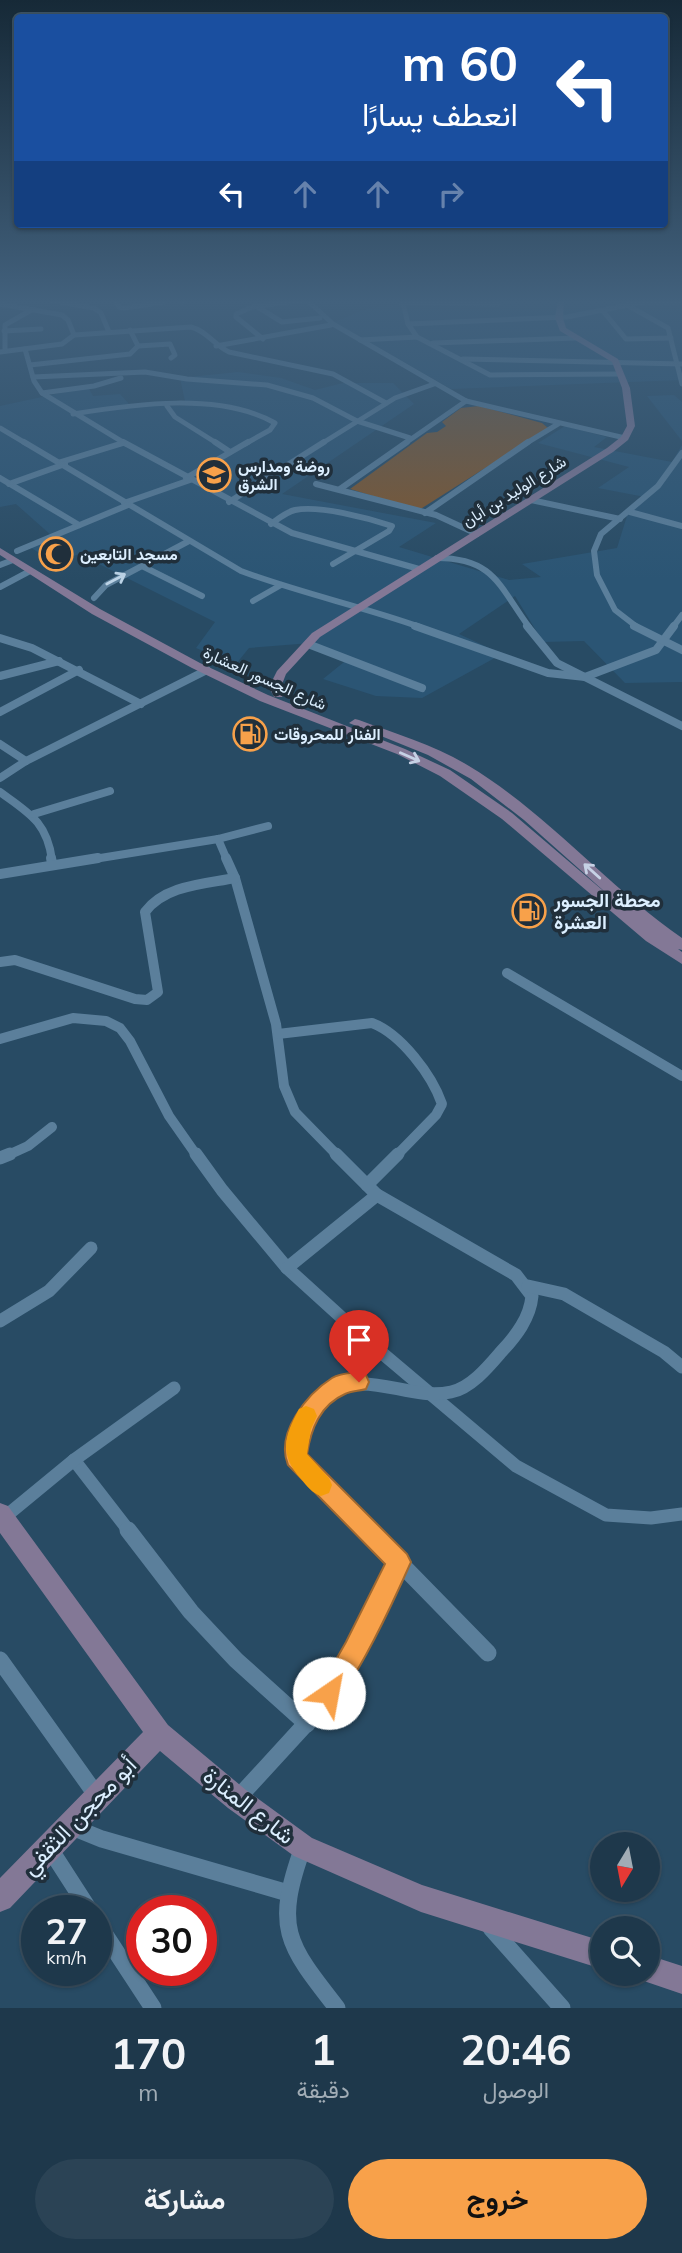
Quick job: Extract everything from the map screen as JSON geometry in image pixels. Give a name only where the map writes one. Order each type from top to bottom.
[{"type":"main road","points":[[625,438],[631,426],[632,414],[626,393]]},
{"type":"main road","name":"شارع الوليد بن أبان","points":[[281,673],[316,635],[625,438]]},
{"type":"main road","name":"شارع الجسور العشارة","points":[[0,540],[10,559],[94,598],[207,670],[263,698],[397,751],[446,774],[489,803],[643,932],[682,959]]},
{"type":"main road","name":"شارع الجسور العشارة","points":[[0,551],[30,571],[174,649],[278,694],[413,744],[474,775],[542,827],[634,910],[682,946]]},
{"type":"main road","points":[[251,682],[267,681],[281,673]]},
{"type":"main road","points":[[278,694],[275,687],[281,673]]},
{"type":"main road","name":"شارع المنارة","points":[[1,1518],[159,1734],[237,1799],[303,1847],[400,1890],[485,1920],[590,1951]]},
{"type":"main road","name":"أبو محجن الثقفي","points":[[0,1898],[159,1734]]},
{"type":"main road","points":[[660,1973],[682,1980]]},
{"type":"street","points":[[43,393],[123,443],[271,524],[419,569]]},
{"type":"street","points":[[297,393],[313,398],[356,421],[410,438]]},
{"type":"street","points":[[367,393],[386,403]]},
{"type":"street","points":[[229,502],[403,393]]},
{"type":"street","points":[[450,393],[466,401],[625,438]]},
{"type":"street","points":[[340,489],[466,401]]},
{"type":"street","points":[[10,559],[79,525],[188,479],[270,429],[275,423],[259,414],[198,404],[130,406],[73,414]]},
{"type":"street","points":[[167,406],[175,417],[230,452]]},
{"type":"street","points":[[425,513],[490,466],[558,424]]},
{"type":"street","points":[[1,429],[63,463],[126,504],[241,571],[281,585],[361,606],[548,673],[585,677],[646,655],[656,650],[682,615]]},
{"type":"street","points":[[9,484],[123,443]]},
{"type":"street","points":[[682,453],[665,479],[630,512],[601,534],[596,544],[594,560],[597,575],[615,610],[635,626],[682,650]]},
{"type":"street","points":[[0,478],[79,525]]},
{"type":"street","points":[[316,484],[425,513],[477,534]]},
{"type":"street","points":[[531,500],[620,519]]},
{"type":"street","points":[[271,524],[292,511],[305,509],[391,526],[389,531],[333,564]]},
{"type":"street","points":[[630,512],[682,526]]},
{"type":"street","points":[[94,598],[103,587],[189,541]]},
{"type":"street","points":[[457,546],[463,558]]},
{"type":"street","points":[[437,558],[463,558],[495,576],[551,658],[682,726]]},
{"type":"street","points":[[142,566],[202,596]]},
{"type":"street","points":[[0,587],[30,571]]},
{"type":"street","points":[[253,601],[281,585]]},
{"type":"street","points":[[0,638],[32,648],[141,704]]},
{"type":"street","points":[[308,644],[422,688]]},
{"type":"street","points":[[0,676],[59,661]]},
{"type":"street","points":[[0,712],[79,670]]},
{"type":"street","points":[[0,778],[26,761],[207,670]]},
{"type":"street","points":[[0,744],[26,761]]},
{"type":"street","points":[[34,814],[110,791]]},
{"type":"street","points":[[0,792],[34,814],[47,835],[52,863]]},
{"type":"street","points":[[0,874],[52,863],[218,839],[268,826]]},
{"type":"street","points":[[218,839],[235,878],[278,1034],[284,1086],[295,1112],[372,1190],[516,1275],[528,1286],[532,1296],[532,1308],[520,1330],[472,1382],[455,1392],[432,1393],[359,1382],[341,1384],[327,1393],[305,1418],[297,1443],[296,1457],[304,1469],[488,1653]]},
{"type":"street","points":[[0,962],[15,960],[135,999],[154,998],[158,992],[145,912],[149,904],[159,896],[235,878]]},
{"type":"street","points":[[507,973],[682,1076]]},
{"type":"street","points":[[0,1039],[73,1018],[91,1017],[120,1028],[169,1116],[222,1189],[286,1268],[363,1337],[516,1466],[606,1515],[651,1518],[682,1514]]},
{"type":"street","points":[[278,1034],[372,1023],[386,1026],[397,1036],[442,1104],[436,1115],[372,1190],[286,1268]]},
{"type":"street","points":[[0,1158],[28,1146],[52,1127]]},
{"type":"street","points":[[0,1321],[48,1291],[91,1248]]},
{"type":"street","points":[[528,1286],[564,1294],[664,1352],[682,1367]]},
{"type":"street","points":[[1,1518],[174,1388]]},
{"type":"street","points":[[75,1460],[191,1612],[236,1660],[307,1724]]},
{"type":"street","points":[[237,1799],[307,1724],[344,1671],[399,1562]]},
{"type":"street","points":[[0,1660],[97,1796]]},
{"type":"street","points":[[69,1826],[102,1839],[288,1893]]},
{"type":"street","points":[[48,1846],[80,1895]]},
{"type":"street","points":[[303,1847],[288,1893],[287,1926],[290,1941],[337,2008]]},
{"type":"street","points":[[485,1920],[562,2008]]},
{"type":"street","points":[[112,1945],[153,2008]]},
{"type":"shaded area","points":[[62,393],[91,393],[93,396],[120,394],[129,404],[186,406],[183,393],[403,393],[414,404],[282,494],[436,523],[399,547],[509,580],[541,577],[522,564],[617,548],[627,516],[645,497],[598,488],[629,467],[538,443],[565,426],[607,437],[594,447],[672,462],[682,445],[682,682],[625,683],[584,641],[543,642],[515,596],[459,634],[502,654],[422,698],[376,696],[323,679],[349,658],[311,643],[249,648],[236,664],[196,648],[215,622],[79,554],[55,563],[30,547],[52,536],[16,504],[0,507],[0,406]]},
{"type":"shaded area","points":[[674,395],[682,402],[682,441],[647,396]]},
{"type":"shaded area","points":[[479,406],[542,423],[548,428],[419,510],[350,489],[427,433],[437,432],[446,426],[442,422],[461,408]]},
{"type":"slow traffic","points":[[306,1416],[300,1428],[296,1457],[321,1485]]},
{"type":"place","name":"روضة ومدارس الشرق","points":[[214,475]]},
{"type":"place","name":"مسجد التابعين","points":[[56,554]]},
{"type":"place","name":"الفنار للمحروقات","points":[[250,734]]},
{"type":"place","name":"محطة الجسور العشرة","points":[[529,911]]},
{"type":"route","points":[[329,1693],[355,1651],[399,1562],[304,1469],[296,1457],[300,1428],[315,1405],[341,1384],[359,1382]]}]
